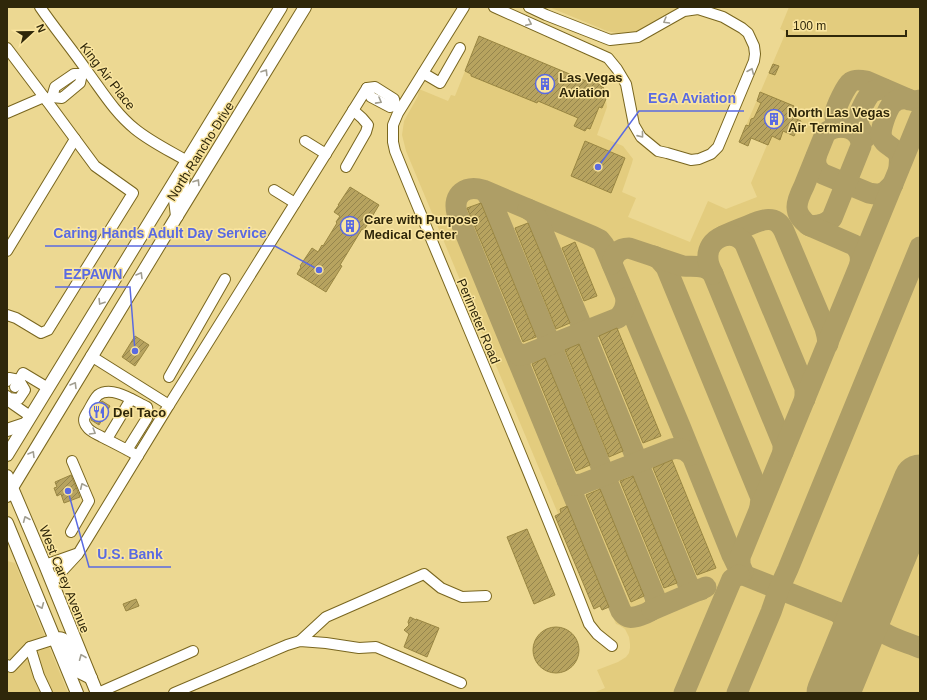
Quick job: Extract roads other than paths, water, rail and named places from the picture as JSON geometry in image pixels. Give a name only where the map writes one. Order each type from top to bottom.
[{"type":"main road","name":"North Rancho Drive","points":[[7,455],[281,7]]},
{"type":"main road","name":"North Rancho Drive","points":[[10,492],[91,356],[305,7]]},
{"type":"main road","points":[[177,216],[175,200],[182,184],[188,161]]},
{"type":"main road","points":[[7,430],[28,420]]},
{"type":"main road","name":"West Carey Avenue","points":[[7,476],[10,492],[45,565],[97,693]]},
{"type":"main road","points":[[7,523],[78,691]]},
{"type":"main road","points":[[7,549],[12,551],[26,570]]},
{"type":"main road","points":[[55,639],[63,638],[77,671],[91,678]]},
{"type":"street","name":"King Air Place","points":[[40,7],[85,72],[121,116],[145,137],[188,161]]},
{"type":"street","name":"Perimeter Road","points":[[464,7],[423,73],[398,107],[393,125],[393,142],[395,151],[560,548],[589,624],[597,634],[612,646]]},
{"type":"street","points":[[494,7],[608,58],[626,84],[634,125],[641,137],[658,151],[691,160],[711,154],[718,147],[754,61],[754,46],[748,33],[742,28],[723,17],[698,9],[684,11],[638,37],[610,40],[529,7]]},
{"type":"street","points":[[7,48],[48,99],[95,166],[133,193],[48,330],[41,333],[16,318],[7,315]]},
{"type":"street","points":[[423,73],[440,83],[460,48]]},
{"type":"street","points":[[48,99],[55,87],[74,74],[85,72]]},
{"type":"street","points":[[7,113],[48,99],[62,98],[80,83],[85,72]]},
{"type":"street","points":[[62,83],[71,91]]},
{"type":"street","points":[[52,582],[78,554],[367,88],[371,97],[390,107],[398,107]]},
{"type":"street","points":[[346,167],[366,132],[368,125],[353,110]]},
{"type":"street","points":[[7,251],[75,139]]},
{"type":"street","points":[[305,141],[326,154]]},
{"type":"street","points":[[274,190],[295,203]]},
{"type":"street","points":[[169,377],[225,279]]},
{"type":"street","points":[[91,356],[169,405]]},
{"type":"street","points":[[28,420],[10,392],[23,373],[48,388]]},
{"type":"street","points":[[127,450],[147,418],[147,407],[119,393],[110,391],[104,392],[97,396],[84,417],[84,423],[88,429],[138,456]]},
{"type":"street","points":[[107,439],[131,399]]},
{"type":"street","points":[[71,532],[89,501],[72,461]]},
{"type":"street","points":[[45,565],[78,554]]},
{"type":"street","points":[[300,641],[326,617],[424,574],[441,588],[462,597],[486,596]]},
{"type":"street","points":[[8,669],[30,647],[55,639]]},
{"type":"street","points":[[174,693],[287,645],[300,641],[359,648],[376,647],[461,683]]},
{"type":"street","points":[[30,647],[39,676],[47,693]]},
{"type":"street","points":[[97,693],[193,652]]},
{"type":"place","name":"Las Vegas Aviation","points":[[545,84]]},
{"type":"place","name":"North Las Vegas Air Terminal","points":[[774,119]]},
{"type":"place","name":"EGA Aviation","points":[[598,167]]},
{"type":"place","name":"Care with Purpose Medical Center","points":[[350,226]]},
{"type":"place","name":"Caring Hands Adult Day Service","points":[[319,270]]},
{"type":"place","name":"EZPAWN","points":[[135,351]]},
{"type":"place","name":"Del Taco","points":[[99,412]]},
{"type":"place","name":"U.S. Bank","points":[[68,491]]}]
